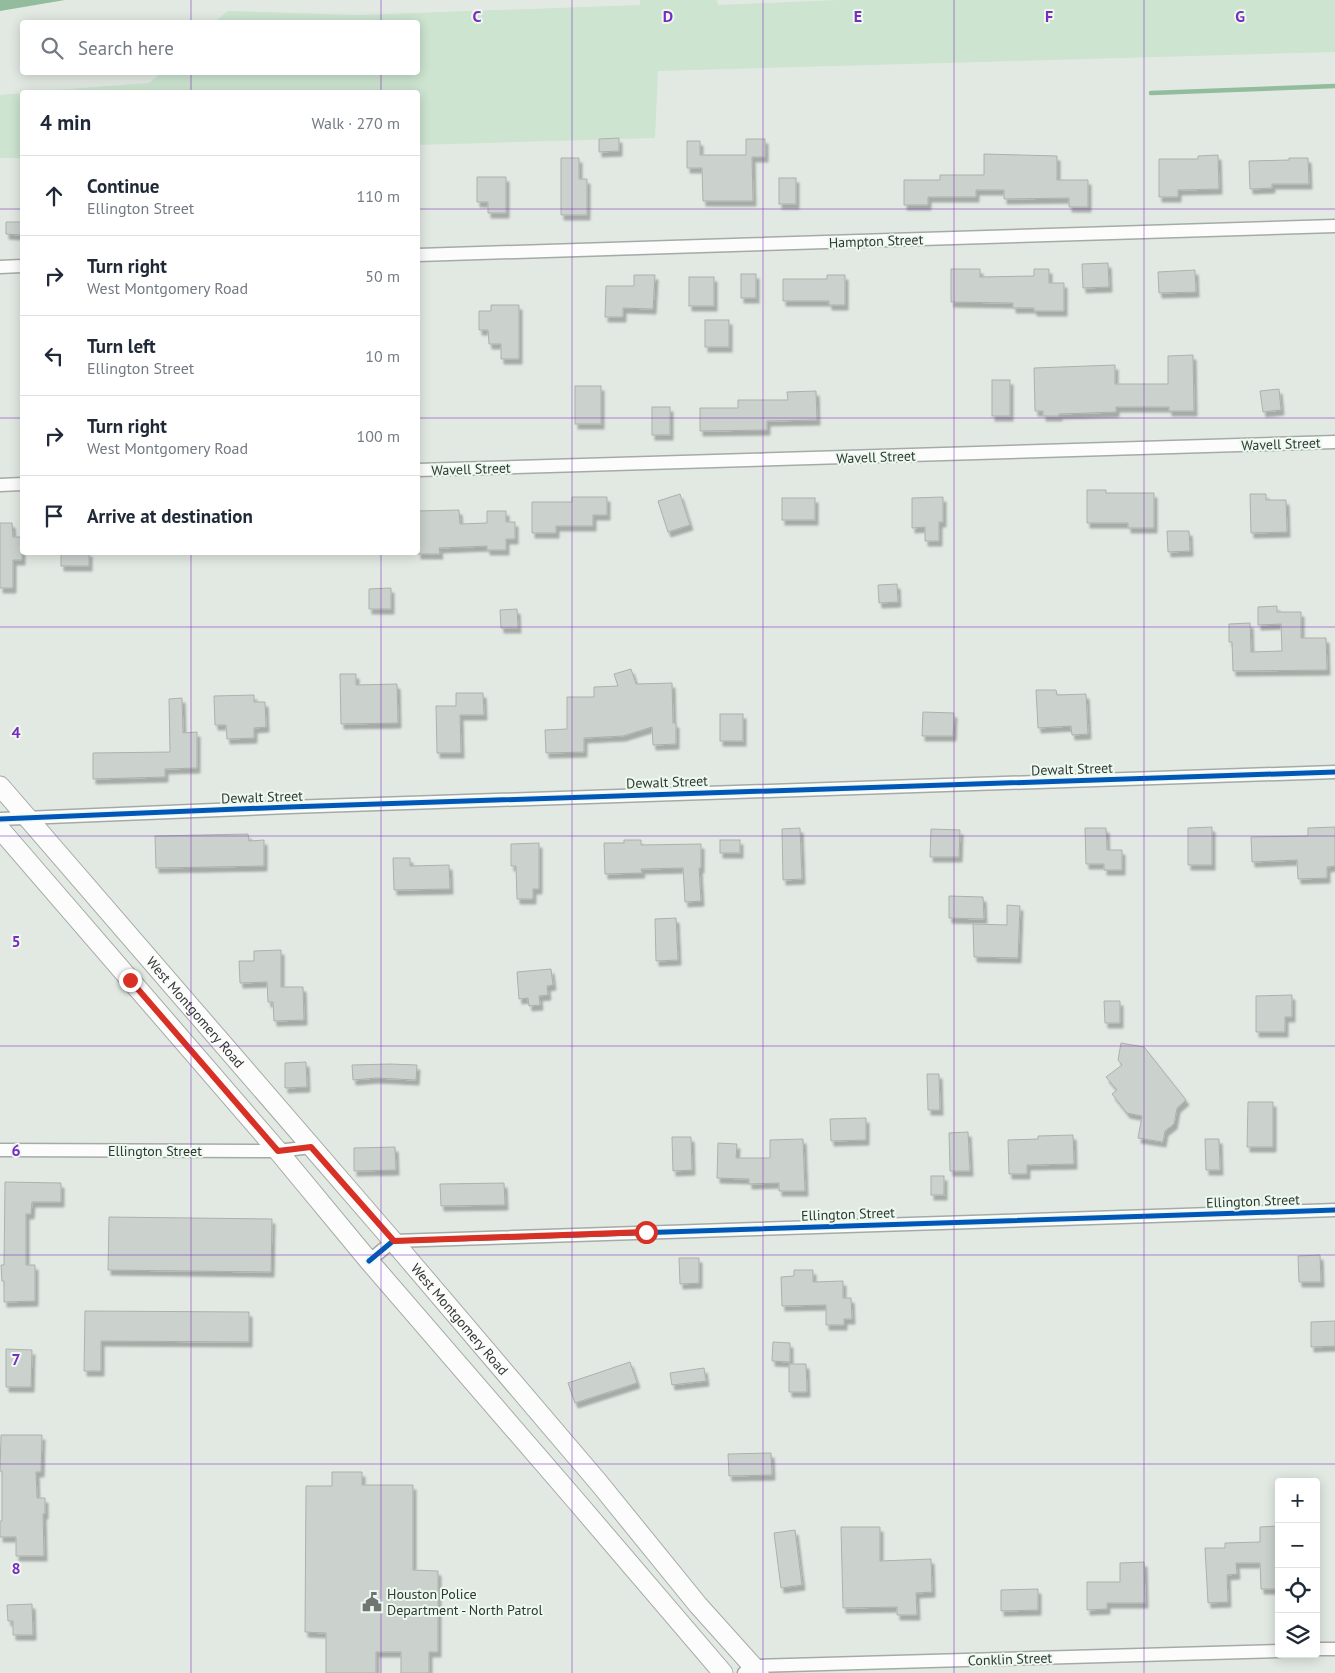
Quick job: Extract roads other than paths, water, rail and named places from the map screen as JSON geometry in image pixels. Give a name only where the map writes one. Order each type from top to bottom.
[{"type":"main road","name":"West Montgomery Road","points":[[0,786],[394,1241],[599,1483],[752,1671]]},
{"type":"main road","name":"West Montgomery Road","points":[[0,829],[278,1151],[369,1261],[723,1673]]},
{"type":"main road","points":[[577,1502],[599,1483]]},
{"type":"street","name":"Hampton Street","points":[[420,255],[1335,226]]},
{"type":"street","points":[[0,267],[20,266]]},
{"type":"street","name":"Wavell Street","points":[[420,470],[1335,442]]},
{"type":"street","points":[[0,485],[20,484]]},
{"type":"street","name":"Dewalt Street","points":[[0,819],[289,806],[1335,772]]},
{"type":"street","name":"Ellington Street","points":[[0,1150],[278,1151],[311,1147]]},
{"type":"street","name":"Ellington Street","points":[[394,1241],[1335,1210]]},
{"type":"street","points":[[369,1261],[394,1241]]},
{"type":"street","points":[[1320,1649],[1335,1649]]},
{"type":"street","name":"Conklin Street","points":[[752,1671],[1275,1650]]},
{"type":"waterway","points":[[1151,93],[1335,86]]},
{"type":"place","name":"Houston Police Department - North Patrol","points":[[372,1602]]}]
